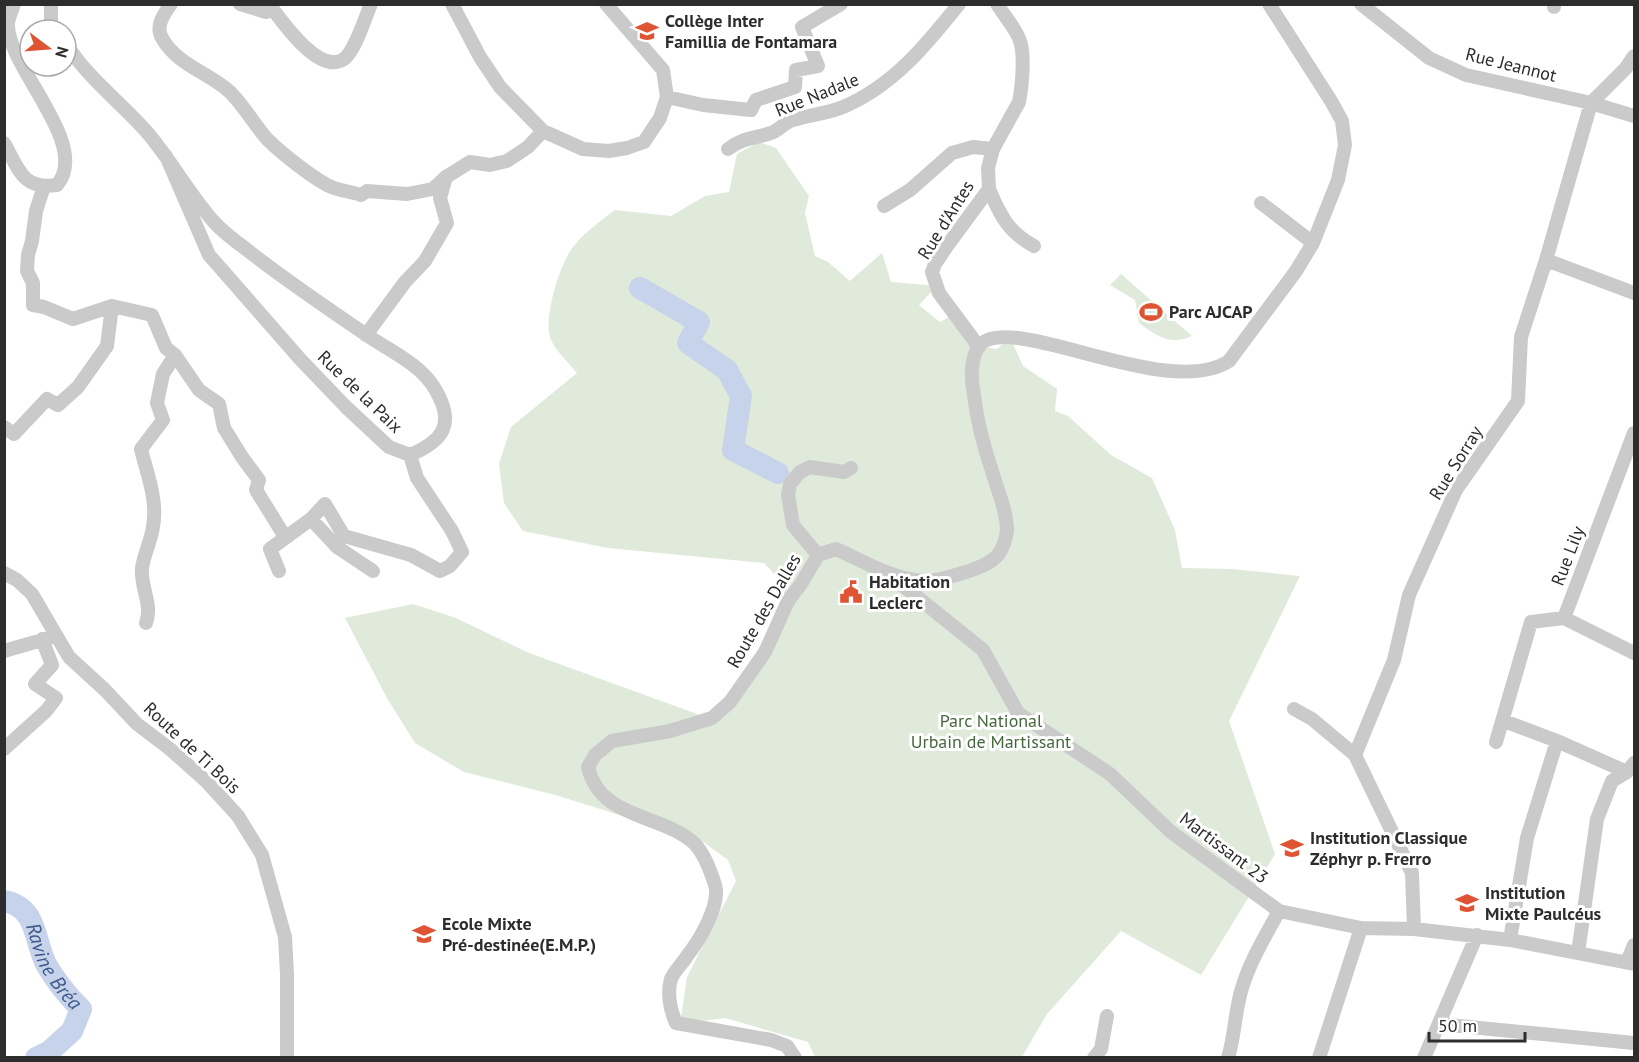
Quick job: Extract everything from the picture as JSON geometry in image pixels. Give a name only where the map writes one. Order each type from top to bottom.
[{"type":"street","points":[[5,145],[26,179],[34,185],[57,184],[64,176],[66,161],[59,133],[14,45],[8,23],[14,4]]},
{"type":"street","points":[[171,4],[160,22],[159,30],[162,38],[177,57],[228,91],[268,139],[322,182],[333,188],[361,195],[367,191],[407,194],[433,189],[446,177],[470,162],[490,165],[507,161],[528,147],[543,131]]},
{"type":"street","points":[[240,4],[266,12],[271,7],[306,50],[320,58],[335,62],[344,59],[353,46],[371,4]]},
{"type":"street","points":[[452,4],[480,57],[500,87],[543,131],[583,149],[609,151],[644,142],[660,118],[667,97],[663,70],[606,4]]},
{"type":"street","points":[[667,97],[703,105],[751,110],[756,100],[795,87],[796,70],[818,66],[801,27],[841,4]]},
{"type":"street","name":"Rue Nadale","points":[[728,149],[740,140],[772,133],[789,121],[843,107],[870,94],[900,72],[925,46],[959,4]]},
{"type":"street","name":"Rue d'Antes","points":[[979,347],[939,292],[932,272],[934,264],[989,189],[988,168],[993,148],[1018,102],[1023,80],[1020,40],[997,4]]},
{"type":"street","points":[[979,347],[989,339],[999,337],[1026,338],[1161,372],[1201,371],[1221,366],[1229,361],[1296,271],[1313,243],[1338,180],[1345,145],[1342,121],[1331,100],[1269,4]]},
{"type":"street","name":"Rue Jeannot","points":[[1361,4],[1429,58],[1466,75],[1591,103],[1635,116]]},
{"type":"street","name":"Rue Sorray","points":[[1355,755],[1394,660],[1409,595],[1456,490],[1518,401],[1521,337],[1546,260],[1591,103],[1635,56]]},
{"type":"street","name":"Rue de la Paix","points":[[78,63],[123,108],[166,156],[215,223],[291,283],[417,368],[435,389],[446,418],[440,436],[427,448],[410,455],[389,447],[346,407],[300,359],[209,255],[166,156]]},
{"type":"street","points":[[884,206],[910,190],[952,153],[973,147],[993,148]]},
{"type":"street","points":[[366,335],[405,282],[425,261],[447,223],[440,198],[446,177]]},
{"type":"street","points":[[44,186],[36,211],[28,255],[27,271],[33,282],[33,305],[73,319],[112,306],[152,315],[166,348],[175,355],[198,390],[219,404],[224,428],[242,458],[259,480],[256,490],[272,518],[282,532],[288,536]]},
{"type":"street","points":[[989,189],[1009,228],[1017,236],[1034,246]]},
{"type":"street","points":[[1261,203],[1313,243]]},
{"type":"street","points":[[1546,260],[1635,293]]},
{"type":"street","points":[[4,427],[14,434],[47,399],[58,405],[78,387],[107,346],[112,306]]},
{"type":"street","name":"Route des Dalles","points":[[795,1058],[787,1046],[771,1040],[676,1023],[669,1009],[671,978],[694,947],[703,930],[714,906],[716,888],[709,869],[695,845],[668,827],[639,818],[606,799],[591,780],[588,767],[595,755],[612,741],[670,731],[712,718],[730,702],[765,652],[788,601],[818,555],[836,549],[888,573],[926,581],[944,579],[980,567],[999,554],[1007,533],[1005,511],[978,423],[971,379],[973,363],[979,347]]},
{"type":"street","points":[[146,623],[149,606],[144,592],[142,568],[154,525],[155,511],[154,494],[141,449],[163,420],[157,403],[163,374],[175,355]]},
{"type":"street","name":"Rue Lily","points":[[1564,618],[1635,433]]},
{"type":"street","points":[[279,571],[270,549],[311,519],[325,504],[344,536],[411,555],[440,572],[450,566],[462,552],[452,531],[417,478],[410,455]]},
{"type":"street","points":[[818,555],[793,525],[788,495],[790,484],[800,472],[810,467],[844,472],[852,468]]},
{"type":"street","points":[[311,519],[338,548],[374,571]]},
{"type":"street","name":"Route de Ti Bois","points":[[4,573],[17,580],[32,594],[69,657],[137,724],[206,781],[238,816],[262,855],[285,938],[288,974],[286,1058]]},
{"type":"street","name":"Martissant 23","points":[[888,573],[983,650],[1018,713],[1110,774],[1171,832],[1279,910],[1361,928],[1414,929],[1510,939],[1631,963]]},
{"type":"street","points":[[1497,742],[1531,622],[1564,618],[1635,653]]},
{"type":"street","points":[[4,651],[56,635]]},
{"type":"street","points":[[4,749],[40,717],[56,698],[35,684],[52,665],[42,639]]},
{"type":"street","points":[[1294,710],[1312,719],[1355,755],[1412,873],[1414,929]]},
{"type":"street","points":[[1504,721],[1557,741],[1629,773]]},
{"type":"street","points":[[1510,939],[1527,838],[1557,741]]},
{"type":"street","points":[[1578,953],[1597,819],[1612,781],[1629,773]]},
{"type":"street","points":[[1228,1058],[1242,988],[1279,910]]},
{"type":"street","points":[[1319,1058],[1361,928]]},
{"type":"street","points":[[1424,1058],[1477,935]]},
{"type":"street","points":[[1631,963],[1635,945]]},
{"type":"street","points":[[1094,1058],[1101,1049],[1107,1016]]},
{"type":"street","points":[[1439,1024],[1635,1043]]},
{"type":"green space","name":"Parc National Urbain de Martissant","points":[[759,142],[776,148],[809,196],[805,213],[815,256],[828,262],[850,281],[882,253],[891,282],[937,286],[919,305],[940,322],[955,314],[979,347],[997,349],[1010,337],[1023,366],[1057,389],[1055,411],[1068,416],[1111,455],[1152,478],[1175,530],[1182,568],[1232,569],[1300,576],[1229,721],[1275,854],[1201,975],[1121,931],[1047,1014],[1022,1057],[815,1057],[808,1042],[725,1018],[680,1024],[687,977],[736,881],[728,860],[702,841],[559,796],[464,772],[415,743],[387,698],[345,618],[413,604],[456,618],[529,653],[711,719],[765,652],[787,602],[780,580],[764,563],[608,548],[523,531],[504,503],[499,464],[511,427],[577,373],[556,348],[549,331],[551,306],[558,278],[573,247],[587,232],[615,210],[671,216],[705,196],[729,192],[737,154]]},
{"type":"green space","name":"Parc AJCAP","points":[[1121,274],[1192,336],[1170,340],[1139,323],[1135,300],[1110,285]]},
{"type":"waterway","points":[[640,288],[699,322],[688,343],[727,370],[741,396],[733,450],[778,473]]},
{"type":"waterway","name":"Ravine Bréa","points":[[4,901],[15,904],[29,918],[46,964],[62,988],[81,1009],[72,1031],[50,1051],[36,1058]]},
{"type":"place","name":"Collège Inter Famillia de Fontamara","points":[[647,31]]},
{"type":"place","name":"Parc AJCAP","points":[[1151,312]]},
{"type":"place","name":"Habitation Leclerc","points":[[851,592]]},
{"type":"place","name":"Institution Classique Zéphyr p. Frerro","points":[[1292,848]]},
{"type":"place","name":"Institution Mixte Paulcéus","points":[[1467,903]]},
{"type":"place","name":"Ecole Mixte Pré-destinée(E.M.P.)","points":[[424,934]]}]
